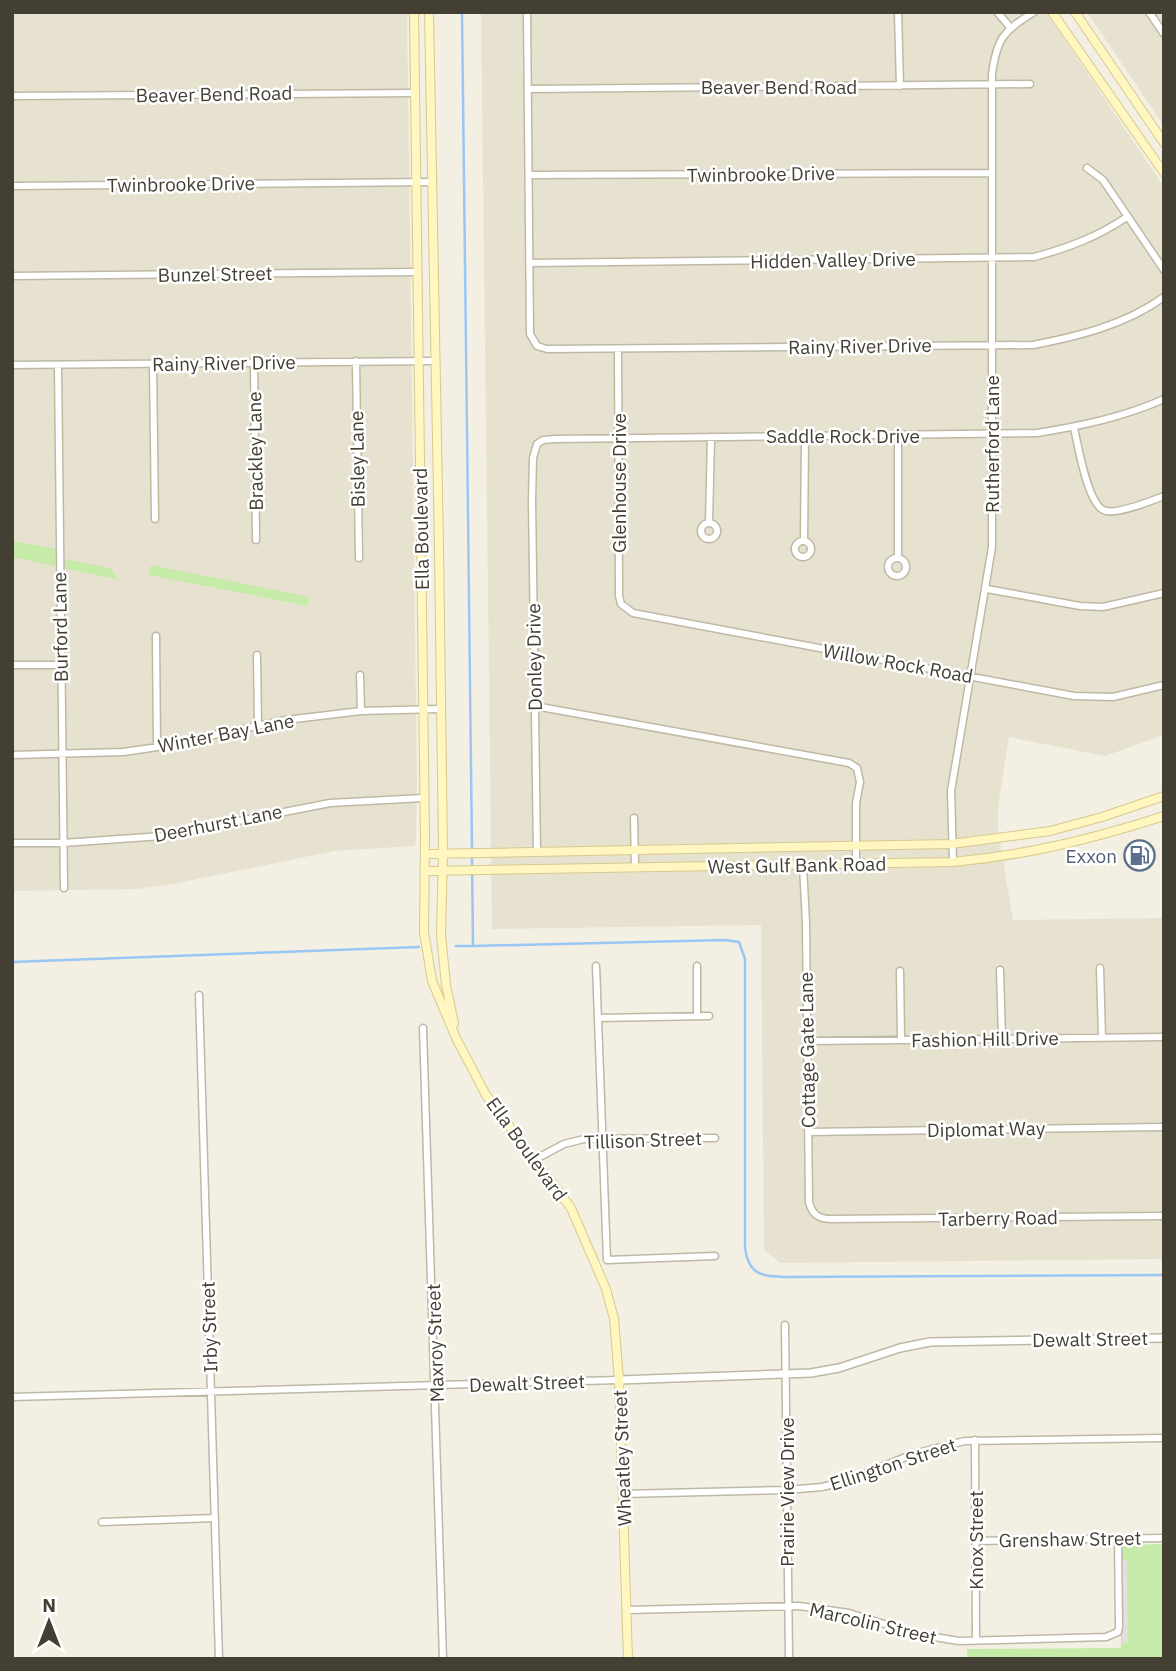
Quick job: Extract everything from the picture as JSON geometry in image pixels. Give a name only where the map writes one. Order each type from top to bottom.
[{"type":"main road","name":"Ella Boulevard","points":[[414,12],[424,932],[432,981],[457,1040],[486,1095],[570,1208],[593,1261]]},
{"type":"main road","name":"Ella Boulevard","points":[[429,12],[443,853],[441,935],[446,985],[457,1040]]},
{"type":"main road","points":[[1052,12],[1164,173]]},
{"type":"main road","points":[[1075,12],[1164,144]]},
{"type":"main road","points":[[1143,143],[1157,133]]},
{"type":"main road","name":"West Gulf Bank Road","points":[[425,854],[951,844],[1050,831],[1164,796]]},
{"type":"main road","name":"West Gulf Bank Road","points":[[425,871],[953,862],[1007,857],[1055,848],[1164,816]]},
{"type":"main road","points":[[1050,831],[1055,848]]},
{"type":"main road","name":"Wheatley Street","points":[[593,1261],[606,1289],[614,1319],[619,1380],[628,1659]]},
{"type":"street","points":[[527,12],[529,263]]},
{"type":"street","points":[[898,12],[900,86]]},
{"type":"street","points":[[997,12],[1010,27],[1034,12]]},
{"type":"street","points":[[1149,12],[1164,34]]},
{"type":"street","name":"Rutherford Lane","points":[[953,862],[951,791],[992,547],[992,85],[994,60],[1004,33],[1010,27]]},
{"type":"street","name":"Beaver Bend Road","points":[[528,89],[1030,84]]},
{"type":"street","name":"Beaver Bend Road","points":[[12,96],[415,93]]},
{"type":"street","points":[[1087,168],[1103,180],[1164,270]]},
{"type":"street","name":"Twinbrooke Drive","points":[[529,176],[992,173]]},
{"type":"street","name":"Twinbrooke Drive","points":[[12,186],[433,182]]},
{"type":"street","name":"Hidden Valley Drive","points":[[529,263],[1034,257],[1073,247],[1105,232],[1128,217]]},
{"type":"street","name":"Rainy River Drive","points":[[529,263],[530,334],[537,346],[547,349],[1033,345],[1081,336],[1131,317],[1164,297]]},
{"type":"street","name":"Bunzel Street","points":[[12,276],[418,272]]},
{"type":"street","name":"Glenhouse Drive","points":[[618,349],[619,596],[621,604],[632,612]]},
{"type":"street","name":"Bisley Lane","points":[[356,361],[359,558]]},
{"type":"street","name":"Rainy River Drive","points":[[12,365],[435,361]]},
{"type":"street","name":"Brackley Lane","points":[[254,363],[256,540]]},
{"type":"street","points":[[153,364],[155,519]]},
{"type":"street","name":"Burford Lane","points":[[58,365],[64,888]]},
{"type":"street","name":"Saddle Rock Drive","points":[[533,462],[537,444],[543,440],[1037,433],[1074,428],[1120,416],[1164,399]]},
{"type":"street","points":[[1074,428],[1091,494],[1098,508],[1115,511],[1164,496]]},
{"type":"street","points":[[898,436],[898,558]]},
{"type":"street","points":[[709,523],[711,437]]},
{"type":"street","points":[[804,541],[805,437]]},
{"type":"street","name":"Donley Drive","points":[[533,462],[537,852]]},
{"type":"street","points":[[987,589],[1080,606],[1103,607],[1164,593]]},
{"type":"street","name":"Willow Rock Road","points":[[632,612],[1074,696],[1113,697],[1164,685]]},
{"type":"street","points":[[156,636],[157,747]]},
{"type":"street","points":[[257,655],[258,726]]},
{"type":"street","points":[[12,665],[60,665]]},
{"type":"street","points":[[360,676],[361,711]]},
{"type":"street","points":[[535,706],[849,762],[857,768],[859,774],[856,863]]},
{"type":"street","name":"Winter Bay Lane","points":[[12,755],[123,752],[258,726],[361,711],[439,709]]},
{"type":"street","name":"Deerhurst Lane","points":[[12,843],[63,843],[162,836],[341,802],[423,798]]},
{"type":"street","points":[[634,818],[635,867]]},
{"type":"street","name":"Cottage Gate Lane","points":[[803,865],[811,1209],[823,1219],[833,1219]]},
{"type":"street","points":[[596,966],[607,1260],[716,1256]]},
{"type":"street","points":[[696,966],[697,1016]]},
{"type":"street","points":[[1100,968],[1102,1037]]},
{"type":"street","points":[[1000,970],[1002,1038]]},
{"type":"street","points":[[900,971],[901,1040]]},
{"type":"street","name":"Irby Street","points":[[199,995],[219,1659]]},
{"type":"street","points":[[598,1018],[709,1016]]},
{"type":"street","name":"Maxroy Street","points":[[424,1028],[443,1659]]},
{"type":"street","name":"Fashion Hill Drive","points":[[807,1041],[1164,1037]]},
{"type":"street","name":"Diplomat Way","points":[[808,1132],[1164,1126]]},
{"type":"street","name":"Tillison Street","points":[[534,1160],[564,1144],[584,1139],[715,1138]]},
{"type":"street","name":"Tarberry Road","points":[[833,1219],[1164,1216]]},
{"type":"street","name":"Prairie View Drive","points":[[785,1325],[789,1659]]},
{"type":"street","name":"Dewalt Street","points":[[12,1397],[811,1373],[839,1368],[900,1348],[930,1342],[1164,1338]]},
{"type":"street","name":"Ellington Street","points":[[623,1494],[822,1487],[847,1481],[922,1451],[949,1443],[975,1440],[1164,1438]]},
{"type":"street","name":"Knox Street","points":[[975,1440],[976,1640]]},
{"type":"street","points":[[103,1522],[215,1518]]},
{"type":"street","name":"Grenshaw Street","points":[[976,1541],[1164,1538]]},
{"type":"street","name":"Marcolin Street","points":[[627,1609],[788,1606],[849,1613],[941,1639],[1106,1637],[1118,1632],[1120,1623],[1118,1539]]},
{"type":"shaded area","points":[[12,12],[407,12],[417,783],[414,846],[334,851],[137,889],[12,891]]},
{"type":"shaded area","points":[[481,12],[1046,12],[1164,187],[1164,735],[1105,756],[1009,737],[998,807],[998,830],[1013,920],[1164,918],[1164,1259],[780,1263],[764,1250],[761,925],[492,929]]},
{"type":"shaded area","points":[[1087,12],[1164,12],[1164,126]]},
{"type":"shaded area","points":[[1121,1560],[1127,1560],[1128,1643],[1122,1643]]},
{"type":"green space","points":[[12,541],[56,549],[55,566],[12,557]]},
{"type":"green space","points":[[65,559],[110,568],[118,579],[65,569]]},
{"type":"green space","points":[[151,565],[309,597],[308,606],[149,575]]},
{"type":"green space","points":[[1164,1544],[1164,1659],[967,1659],[967,1649],[1121,1648],[1121,1545]]},
{"type":"waterway","points":[[462,12],[472,850]]},
{"type":"waterway","points":[[472,857],[473,946],[725,940],[739,942],[745,959],[745,1248],[750,1264],[758,1273],[787,1277],[1164,1275]]},
{"type":"waterway","points":[[456,946],[473,946]]},
{"type":"waterway","points":[[12,962],[419,947]]},
{"type":"place","name":"Exxon","points":[[1140,856]]}]
